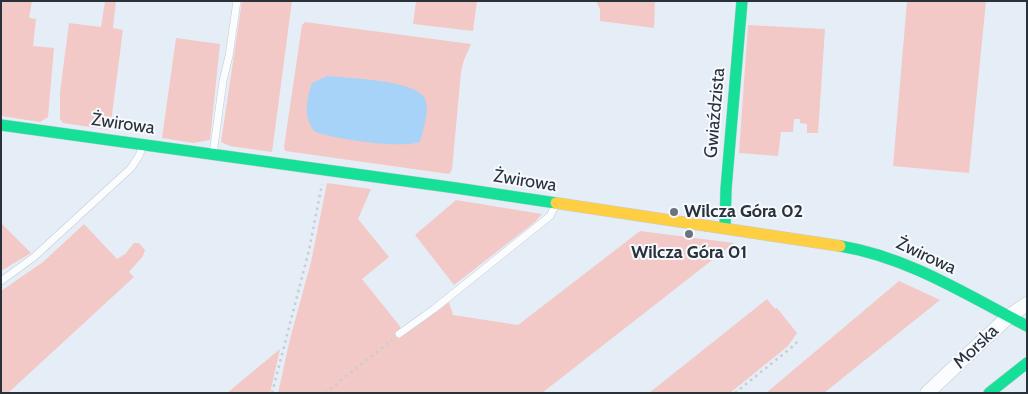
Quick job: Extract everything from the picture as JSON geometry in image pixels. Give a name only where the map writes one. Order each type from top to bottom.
[{"type":"main road","name":"Gwiaździsta","points":[[725,228],[726,189],[742,1]]},
{"type":"main road","name":"Żwirowa","points":[[1,125],[456,188],[861,249],[879,254],[927,274],[1027,326]]},
{"type":"main road","points":[[989,393],[1027,363]]},
{"type":"street","name":"Morska","points":[[926,393],[1008,317],[1027,304]]},
{"type":"lane","points":[[213,155],[223,81],[229,56],[237,1]]},
{"type":"lane","points":[[1,281],[34,257],[131,168],[139,156],[143,144]]},
{"type":"lane","points":[[399,334],[434,309],[550,216],[556,204]]},
{"type":"path","points":[[272,393],[309,250],[324,170]]},
{"type":"path","points":[[324,393],[399,334]]},
{"type":"path","points":[[736,393],[799,340]]},
{"type":"shaded area","points":[[1,1],[32,1],[29,18],[36,19],[33,46],[54,48],[48,117],[40,122],[1,116]]},
{"type":"shaded area","points":[[105,1],[116,1],[113,28],[123,30],[110,130],[63,123],[60,119],[60,92],[69,23],[101,27]]},
{"type":"shaded area","points":[[242,1],[292,1],[272,152],[230,146],[221,142]]},
{"type":"shaded area","points":[[416,1],[477,1],[473,31],[413,24]]},
{"type":"shaded area","points":[[596,1],[655,1],[654,28],[600,21],[600,9]]},
{"type":"shaded area","points":[[907,1],[986,1],[969,173],[893,166]]},
{"type":"shaded area","points":[[305,22],[471,44],[461,72],[452,170],[449,174],[285,151],[284,147],[302,25]]},
{"type":"shaded area","points":[[748,25],[825,29],[818,133],[807,133],[807,124],[800,123],[800,119],[794,119],[793,132],[781,132],[778,156],[739,153]]},
{"type":"shaded area","points":[[176,38],[220,44],[210,140],[193,143],[162,138]]},
{"type":"shaded area","points":[[327,183],[371,189],[358,219],[389,257],[362,279],[399,325],[404,335],[449,302],[453,315],[518,325],[640,231],[734,243],[542,393],[278,393],[290,339],[311,262]]},
{"type":"shaded area","points":[[456,200],[542,214],[535,222],[454,285],[415,235]]},
{"type":"shaded area","points":[[1,223],[31,253],[1,271]]},
{"type":"shaded area","points":[[84,224],[117,259],[125,254],[134,243],[139,243],[145,250],[143,256],[129,272],[134,277],[8,393],[1,393],[1,291],[43,262]]},
{"type":"shaded area","points":[[899,281],[940,300],[824,393],[766,393]]},
{"type":"shaded area","points":[[767,299],[775,309],[777,308],[797,333],[788,346],[730,393],[649,393]]},
{"type":"shaded area","points":[[280,349],[270,393],[227,393]]},
{"type":"water","points":[[327,76],[394,83],[418,91],[424,97],[427,107],[420,142],[384,144],[337,138],[315,132],[307,115],[308,96],[312,83]]},
{"type":"traffic: fast","points":[[725,228],[726,189],[742,1]]},
{"type":"traffic: fast","points":[[1,125],[556,203]]},
{"type":"traffic: fast","points":[[840,246],[865,251],[913,268],[936,278],[1027,326]]},
{"type":"traffic: fast","points":[[989,393],[1027,363]]},
{"type":"traffic: slow","points":[[556,203],[840,246]]},
{"type":"place","name":"Wilcza Góra 02","points":[[674,212]]},
{"type":"place","name":"Wilcza Góra 01","points":[[689,234]]}]
